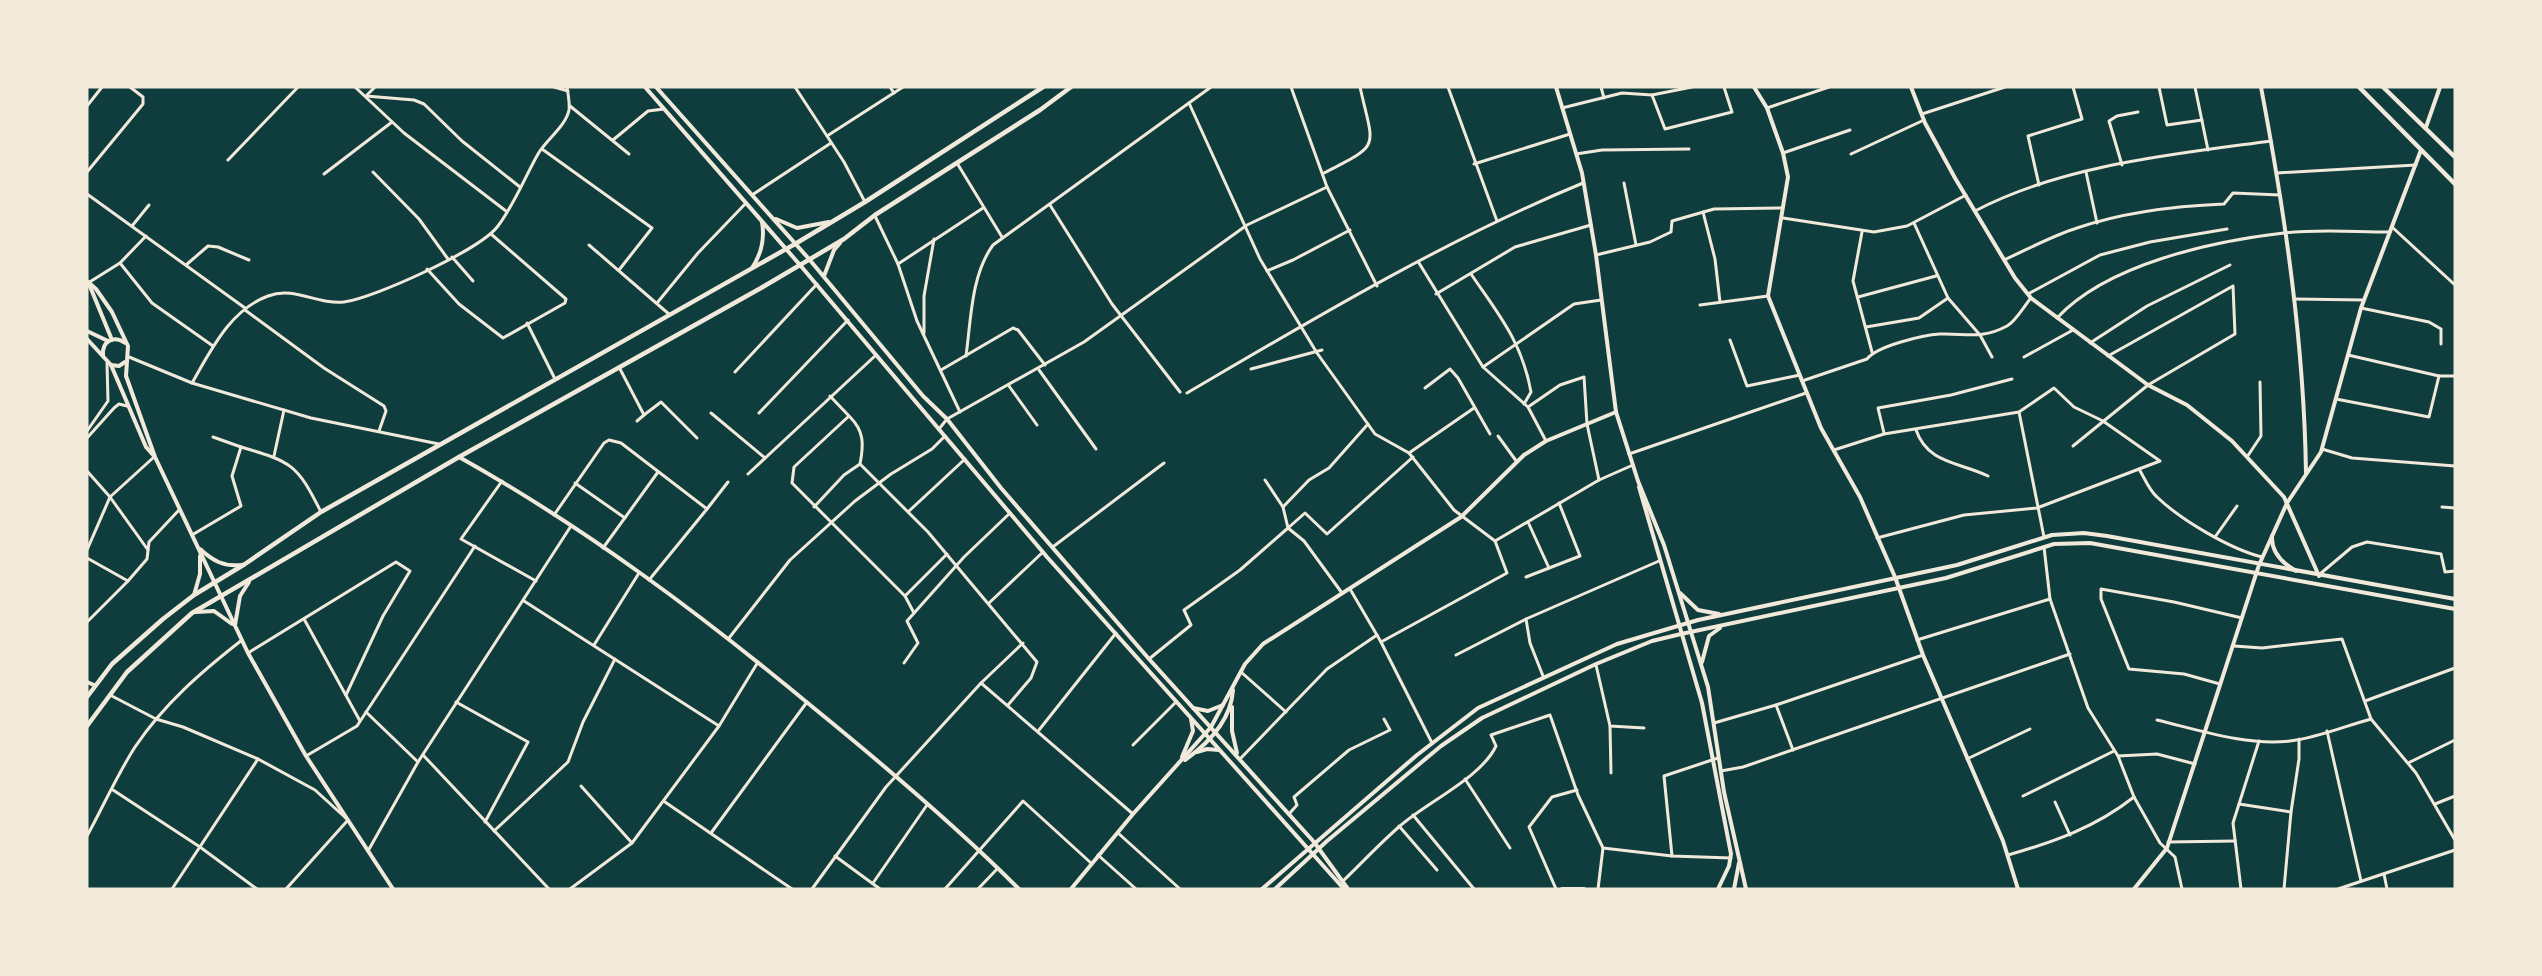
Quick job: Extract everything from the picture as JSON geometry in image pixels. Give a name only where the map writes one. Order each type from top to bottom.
[{"type":"main road","points":[[87,697],[112,664],[194,595],[245,564],[321,512],[795,244],[1043,87]]},
{"type":"main road","points":[[87,726],[127,672],[192,613],[459,457],[800,265],[843,239],[875,215],[957,164],[1071,87]]},
{"type":"main road","points":[[2359,87],[2455,184]]},
{"type":"main road","points":[[2383,87],[2455,158]]},
{"type":"street","points":[[87,106],[102,87]]},
{"type":"street","points":[[87,172],[143,104],[143,97],[130,87]]},
{"type":"street","points":[[228,160],[297,87]]},
{"type":"street","points":[[355,87],[392,122],[506,211]]},
{"type":"street","points":[[366,96],[375,87]]},
{"type":"street","points":[[192,383],[213,346],[244,309],[268,296],[287,292],[325,301],[344,302],[380,291],[450,258],[491,234],[542,149],[564,120],[569,105],[567,89],[554,87]]},
{"type":"street","points":[[645,87],[848,320],[1043,552],[1339,885],[1346,889]]},
{"type":"street","points":[[656,87],[809,259],[923,396],[947,419],[1001,488],[1054,546],[1149,659],[1314,842],[1343,881],[1346,889]]},
{"type":"street","points":[[795,87],[831,142],[864,202]]},
{"type":"street","points":[[890,87],[894,93]]},
{"type":"street","points":[[827,136],[903,87]]},
{"type":"street","points":[[966,356],[977,285],[984,259],[993,245],[1050,206],[1211,87]]},
{"type":"street","points":[[1291,87],[1327,187],[1377,286]]},
{"type":"street","points":[[1323,173],[1368,149],[1372,140],[1360,87]]},
{"type":"street","points":[[1448,87],[1474,164],[1497,221]]},
{"type":"street","points":[[1556,87],[1576,154],[1591,225],[1616,412],[1638,480],[1664,545],[1702,666],[1714,723],[1716,758]]},
{"type":"street","points":[[1601,87],[1604,98]]},
{"type":"street","points":[[1562,108],[1622,93],[1652,95],[1692,87]]},
{"type":"street","points":[[1652,95],[1665,129],[1732,112],[1724,87]]},
{"type":"street","points":[[1754,87],[1767,108],[1783,153],[1788,177],[1783,218],[1768,296],[1806,393],[1860,497],[1895,577],[1923,655],[2008,855],[2018,889]]},
{"type":"street","points":[[1767,108],[1829,87]]},
{"type":"street","points":[[1911,87],[1924,120],[1975,211],[2029,296],[2108,357],[2148,385],[2187,405],[2232,441],[2287,503],[2319,576]]},
{"type":"street","points":[[1922,114],[2005,87]]},
{"type":"street","points":[[2039,185],[2028,136],[2082,119],[2073,87]]},
{"type":"street","points":[[2159,87],[2167,125],[2202,120]]},
{"type":"street","points":[[2195,87],[2208,150]]},
{"type":"street","points":[[2261,87],[2286,233],[2306,475]]},
{"type":"street","points":[[2426,127],[2440,87]]},
{"type":"street","points":[[366,96],[414,100],[424,104],[462,141],[520,187]]},
{"type":"street","points":[[1189,103],[1267,271],[1317,353],[1375,434],[1409,453],[1461,517],[1495,541],[1507,573],[1381,642]]},
{"type":"street","points":[[569,105],[629,154]]},
{"type":"street","points":[[613,141],[648,111],[664,109]]},
{"type":"street","points":[[2122,165],[2109,121],[2117,116],[2138,112]]},
{"type":"street","points":[[1851,154],[1924,120]]},
{"type":"street","points":[[324,174],[392,122]]},
{"type":"street","points":[[1783,153],[1850,130]]},
{"type":"street","points":[[1474,164],[1570,134]]},
{"type":"street","points":[[1975,211],[2008,194],[2086,172],[2271,141]]},
{"type":"street","points":[[752,195],[831,142]]},
{"type":"street","points":[[542,149],[652,228],[619,270]]},
{"type":"street","points":[[1576,154],[1602,150],[1689,149]]},
{"type":"street","points":[[2134,889],[2168,845],[2262,557],[2287,503],[2322,449],[2361,308],[2421,150]]},
{"type":"street","points":[[957,164],[1002,237]]},
{"type":"street","points":[[2277,173],[2416,165]]},
{"type":"street","points":[[373,172],[419,219],[450,258],[473,281]]},
{"type":"street","points":[[2086,172],[2097,222]]},
{"type":"street","points":[[1187,393],[1302,325],[1497,221],[1583,183]]},
{"type":"street","points":[[1624,183],[1636,245]]},
{"type":"street","points":[[939,429],[947,419],[1039,370],[1084,342],[1247,225],[1327,187]]},
{"type":"street","points":[[2004,260],[2076,228],[2097,222],[2183,206],[2224,204],[2233,193],[2280,195]]},
{"type":"street","points":[[87,194],[324,368],[384,406],[386,411],[379,431]]},
{"type":"street","points":[[1783,218],[1862,232],[1907,226],[1966,195]]},
{"type":"street","points":[[657,303],[698,253],[746,203]]},
{"type":"street","points":[[132,226],[149,205]]},
{"type":"street","points":[[1050,206],[1120,315],[1180,392]]},
{"type":"street","points":[[898,264],[934,238],[983,208]]},
{"type":"street","points":[[1596,255],[1636,245],[1671,232],[1672,221],[1714,209],[1784,208]]},
{"type":"street","points":[[1703,212],[1715,259],[1720,302]]},
{"type":"street","points":[[875,215],[898,264],[924,335],[960,412]]},
{"type":"street","points":[[771,216],[784,225],[797,228],[832,221]]},
{"type":"street","points":[[750,270],[762,247],[765,235],[762,221]]},
{"type":"street","points":[[1914,223],[1936,276],[1948,298],[1980,335],[1992,357]]},
{"type":"street","points":[[1436,294],[1515,247],[1591,225]]},
{"type":"street","points":[[2392,226],[2455,285]]},
{"type":"street","points":[[1802,381],[1867,359],[1872,352],[1940,334],[1961,337],[1980,335],[2010,324],[2029,296],[2100,255],[2150,242],[2227,229]]},
{"type":"street","points":[[1267,271],[1350,230]]},
{"type":"street","points":[[1862,232],[1854,281],[1872,352]]},
{"type":"street","points":[[2057,318],[2087,294],[2158,260],[2234,241],[2286,233],[2389,232]]},
{"type":"street","points":[[427,269],[459,304],[503,338],[565,303],[566,299],[491,234]]},
{"type":"street","points":[[88,282],[120,263],[146,236]]},
{"type":"street","points":[[924,335],[924,296],[934,238]]},
{"type":"street","points":[[824,277],[834,250],[843,239]]},
{"type":"street","points":[[589,245],[670,315]]},
{"type":"street","points":[[186,265],[208,246],[218,247],[249,260]]},
{"type":"street","points":[[120,263],[152,303],[213,346]]},
{"type":"street","points":[[1419,263],[1483,367],[1528,407],[1546,441]]},
{"type":"street","points":[[2090,343],[2147,306],[2230,265]]},
{"type":"street","points":[[1471,274],[1517,341],[1527,365],[1531,392],[1524,404]]},
{"type":"street","points":[[1858,297],[1936,276]]},
{"type":"street","points":[[88,282],[110,340]]},
{"type":"street","points":[[88,282],[96,289],[112,312],[126,343],[129,350],[126,376],[155,457],[248,653],[306,756],[393,889]]},
{"type":"street","points":[[735,372],[817,284]]},
{"type":"street","points":[[2073,446],[2148,385],[2235,334],[2233,286],[2108,357]]},
{"type":"street","points":[[1700,305],[1768,296]]},
{"type":"street","points":[[1866,327],[1919,318],[1948,298]]},
{"type":"street","points":[[2293,299],[2364,300]]},
{"type":"street","points":[[1483,367],[1517,341],[1574,304],[1601,300]]},
{"type":"street","points":[[2361,308],[2429,322],[2441,329],[2440,344]]},
{"type":"street","points":[[759,413],[848,320]]},
{"type":"street","points":[[527,324],[555,379]]},
{"type":"street","points":[[941,370],[1013,328],[1018,330],[1045,366]]},
{"type":"street","points":[[2024,357],[2073,330]]},
{"type":"street","points":[[87,331],[110,340],[126,343]]},
{"type":"street","points":[[87,339],[109,364],[146,447],[155,457]]},
{"type":"street","points":[[103,356],[103,348],[110,340]]},
{"type":"street","points":[[1730,340],[1747,386],[1800,375]]},
{"type":"street","points":[[1251,369],[1322,350]]},
{"type":"street","points":[[748,474],[876,355]]},
{"type":"street","points":[[2348,355],[2439,376],[2455,376]]},
{"type":"street","points":[[109,364],[119,366],[127,359]]},
{"type":"street","points":[[127,359],[192,383],[284,410],[439,444]]},
{"type":"street","points":[[87,431],[108,401],[109,364]]},
{"type":"street","points":[[619,367],[644,415]]},
{"type":"street","points":[[1425,388],[1450,369],[1458,378],[1490,434]]},
{"type":"street","points":[[1039,370],[1096,449]]},
{"type":"street","points":[[1528,407],[1560,385],[1584,376],[1587,424],[1599,480]]},
{"type":"street","points":[[2336,399],[2429,417],[2439,376]]},
{"type":"street","points":[[1884,434],[1878,408],[1951,395],[2012,379]]},
{"type":"street","points":[[2247,457],[2261,436],[2260,382]]},
{"type":"street","points":[[1009,386],[1037,424]]},
{"type":"street","points":[[1834,450],[1884,434],[2019,412],[2054,388],[2074,407],[2103,421],[2160,461],[2037,508],[1964,515],[1878,537]]},
{"type":"street","points":[[1629,454],[1806,393]]},
{"type":"street","points":[[814,507],[844,475],[860,464],[863,440],[859,426],[830,396]]},
{"type":"street","points":[[637,421],[661,402],[697,438]]},
{"type":"street","points":[[87,438],[119,404],[128,406]]},
{"type":"street","points":[[1409,453],[1474,408]]},
{"type":"street","points":[[274,456],[284,410]]},
{"type":"street","points":[[711,412],[765,458]]},
{"type":"street","points":[[1071,889],[1133,814],[1211,727],[1241,672],[1252,656],[1269,640],[1461,517],[1517,462],[1546,441],[1616,412]]},
{"type":"street","points":[[2019,412],[2044,537]]},
{"type":"street","points":[[849,416],[794,467],[792,483],[905,596],[914,613]]},
{"type":"street","points":[[1283,507],[1309,480],[1329,468],[1368,424]]},
{"type":"street","points":[[1916,430],[1920,442],[1936,459],[1988,476]]},
{"type":"street","points":[[729,638],[790,560],[855,501],[932,450],[945,436]]},
{"type":"street","points":[[1498,436],[1517,462]]},
{"type":"street","points":[[213,437],[274,456],[291,464],[305,480],[321,512]]},
{"type":"street","points":[[554,515],[604,443],[609,440],[621,443],[707,509]]},
{"type":"street","points":[[192,535],[241,506],[232,476],[241,447]]},
{"type":"street","points":[[2322,449],[2352,458],[2455,466]]},
{"type":"street","points":[[87,550],[110,497],[155,457]]},
{"type":"street","points":[[459,457],[502,481],[571,526],[729,638],[896,777],[1019,889]]},
{"type":"street","points":[[1149,659],[1191,625],[1184,610],[1240,570],[1305,513],[1327,534],[1413,457]]},
{"type":"street","points":[[908,512],[964,459]]},
{"type":"street","points":[[1054,546],[1164,463]]},
{"type":"street","points":[[860,464],[947,554],[1032,653],[1037,666],[1031,678],[1008,705]]},
{"type":"street","points":[[1495,541],[1599,480],[1633,465]]},
{"type":"street","points":[[2139,469],[2156,496],[2240,552],[2262,557]]},
{"type":"street","points":[[87,471],[110,497],[148,550]]},
{"type":"street","points":[[603,548],[658,472]]},
{"type":"street","points":[[1265,480],[1283,507],[1288,528],[1304,541],[1342,594]]},
{"type":"street","points":[[1638,480],[1659,561],[1702,703],[1746,889]]},
{"type":"street","points":[[502,481],[461,538],[536,581]]},
{"type":"street","points":[[649,580],[728,482]]},
{"type":"street","points":[[575,483],[625,518]]},
{"type":"street","points":[[1526,577],[1580,556],[1559,503]]},
{"type":"street","points":[[2215,537],[2237,506]]},
{"type":"street","points":[[2442,507],[2455,508]]},
{"type":"street","points":[[87,622],[147,559],[149,542],[179,510]]},
{"type":"street","points":[[904,663],[918,643],[907,621],[1010,513]]},
{"type":"street","points":[[1528,522],[1549,568]]},
{"type":"street","points":[[367,852],[418,762],[524,602],[571,526]]},
{"type":"street","points":[[1262,889],[1432,743],[1478,708],[1543,676],[1617,644],[1689,622],[1957,565],[2044,537],[2084,533],[2455,599]]},
{"type":"street","points":[[2272,536],[2272,542],[2280,558],[2299,572]]},
{"type":"street","points":[[1275,889],[1440,746],[1482,718],[1596,664],[1652,642],[1681,634],[1946,578],[2044,547],[2073,542],[2090,543],[2455,609]]},
{"type":"street","points":[[2319,576],[2352,547],[2367,542],[2441,554],[2445,572],[2455,571]]},
{"type":"street","points":[[306,756],[357,726],[475,546]]},
{"type":"street","points":[[197,547],[218,563],[231,566],[245,564]]},
{"type":"street","points":[[194,595],[200,574],[197,547]]},
{"type":"street","points":[[2044,547],[2050,599],[2088,708],[2118,756],[2134,797],[2160,843],[2168,845],[2235,841]]},
{"type":"street","points":[[989,603],[1043,552]]},
{"type":"street","points":[[905,596],[947,554]]},
{"type":"street","points":[[87,558],[128,581]]},
{"type":"street","points":[[1456,656],[1526,620],[1659,561]]},
{"type":"street","points":[[248,653],[396,562],[410,571],[383,616],[346,695]]},
{"type":"street","points":[[235,626],[240,596],[246,584],[262,572]]},
{"type":"street","points":[[594,645],[639,573]]},
{"type":"street","points":[[1350,589],[1381,642],[1432,743]]},
{"type":"street","points":[[2220,684],[2184,674],[2129,669],[2102,599],[2101,589],[2174,602],[2242,618]]},
{"type":"street","points":[[1678,590],[1691,605],[1700,611],[1726,614]]},
{"type":"street","points":[[1917,640],[2050,599]]},
{"type":"street","points":[[524,602],[719,726]]},
{"type":"street","points":[[192,613],[202,610],[214,611],[235,626]]},
{"type":"street","points":[[304,619],[360,721]]},
{"type":"street","points":[[1526,620],[1530,644],[1543,676]]},
{"type":"street","points":[[1702,666],[1709,636],[1722,626]]},
{"type":"street","points":[[1039,731],[1116,633]]},
{"type":"street","points":[[1239,758],[1328,669],[1377,635]]},
{"type":"street","points":[[2234,646],[2262,648],[2342,639],[2371,719],[2408,764],[2435,804],[2455,840]]},
{"type":"street","points":[[87,836],[134,749],[156,719],[196,675],[242,640]]},
{"type":"street","points":[[812,889],[896,777],[981,683],[1023,643]]},
{"type":"street","points":[[1719,771],[1743,767],[2070,654]]},
{"type":"street","points":[[1714,723],[1776,705],[1923,655]]},
{"type":"street","points":[[494,831],[568,762],[583,722],[615,659]]},
{"type":"street","points":[[570,889],[632,843],[665,802],[719,726],[758,662]]},
{"type":"street","points":[[1596,664],[1610,726],[1611,773]]},
{"type":"street","points":[[2365,701],[2455,668]]},
{"type":"street","points":[[1241,672],[1286,712]]},
{"type":"street","points":[[87,682],[94,685]]},
{"type":"street","points":[[981,683],[1133,814]]},
{"type":"street","points":[[1233,689],[1232,731],[1239,758]]},
{"type":"street","points":[[109,694],[156,719],[205,736],[258,759],[315,790],[348,820]]},
{"type":"street","points":[[456,702],[528,742],[486,822]]},
{"type":"street","points":[[711,833],[807,702]]},
{"type":"street","points":[[1133,745],[1176,702]]},
{"type":"street","points":[[1189,704],[1196,709],[1208,711],[1224,705]]},
{"type":"street","points":[[1196,752],[1215,732],[1232,705]]},
{"type":"street","points":[[1776,705],[1793,750]]},
{"type":"street","points":[[366,712],[418,762]]},
{"type":"street","points":[[1343,881],[1400,826],[1465,778],[1492,754],[1496,746],[1491,735],[1550,715],[1577,790],[1603,848],[1598,889]]},
{"type":"street","points":[[1179,763],[1192,734],[1190,717]]},
{"type":"street","points":[[1289,814],[1297,805],[1294,797],[1349,750],[1390,730],[1384,719]]},
{"type":"street","points":[[2157,720],[2205,732],[2259,741],[2299,739],[2371,719]]},
{"type":"street","points":[[1610,726],[1644,728]]},
{"type":"street","points":[[1967,759],[2030,729]]},
{"type":"street","points":[[2326,731],[2361,881]]},
{"type":"street","points":[[2284,889],[2291,812],[2299,759],[2299,739]]},
{"type":"street","points":[[2408,764],[2455,740]]},
{"type":"street","points":[[2241,889],[2233,823],[2259,741]]},
{"type":"street","points":[[1179,763],[1207,748],[1221,751]]},
{"type":"street","points":[[2023,796],[2114,751]]},
{"type":"street","points":[[2118,756],[2157,754],[2195,764]]},
{"type":"street","points":[[423,755],[549,889]]},
{"type":"street","points":[[1672,856],[1664,776],[1716,758]]},
{"type":"street","points":[[172,889],[258,759]]},
{"type":"street","points":[[1718,889],[1731,858],[1719,771]]},
{"type":"street","points":[[1465,778],[1510,848]]},
{"type":"street","points":[[581,786],[632,843]]},
{"type":"street","points":[[113,790],[200,847],[257,889]]},
{"type":"street","points":[[1556,889],[1529,827],[1552,797],[1577,790]]},
{"type":"street","points":[[2435,804],[2455,796]]},
{"type":"street","points":[[2008,855],[2070,835],[2111,815],[2134,797]]},
{"type":"street","points":[[945,889],[1023,801],[1091,863]]},
{"type":"street","points":[[665,802],[792,889]]},
{"type":"street","points":[[2055,802],[2070,835]]},
{"type":"street","points":[[2239,804],[2291,812]]},
{"type":"street","points":[[873,883],[927,805]]},
{"type":"street","points":[[1413,815],[1474,889]]},
{"type":"street","points":[[286,889],[348,820]]},
{"type":"street","points":[[1400,826],[1437,870]]},
{"type":"street","points":[[1118,833],[1180,889]]},
{"type":"street","points":[[2168,845],[2175,857],[2182,889]]},
{"type":"street","points":[[1603,848],[1672,856],[1731,858]]},
{"type":"street","points":[[2338,889],[2455,850]]},
{"type":"street","points":[[1098,855],[1136,889]]},
{"type":"street","points":[[835,856],[877,888]]},
{"type":"street","points":[[1734,889],[1739,857]]},
{"type":"street","points":[[978,889],[998,868]]},
{"type":"street","points":[[2384,874],[2386,889]]},
{"type":"street","points":[[1335,889],[1339,885]]},
{"type":"street","points":[[1562,889],[1570,887],[1584,889]]}]
